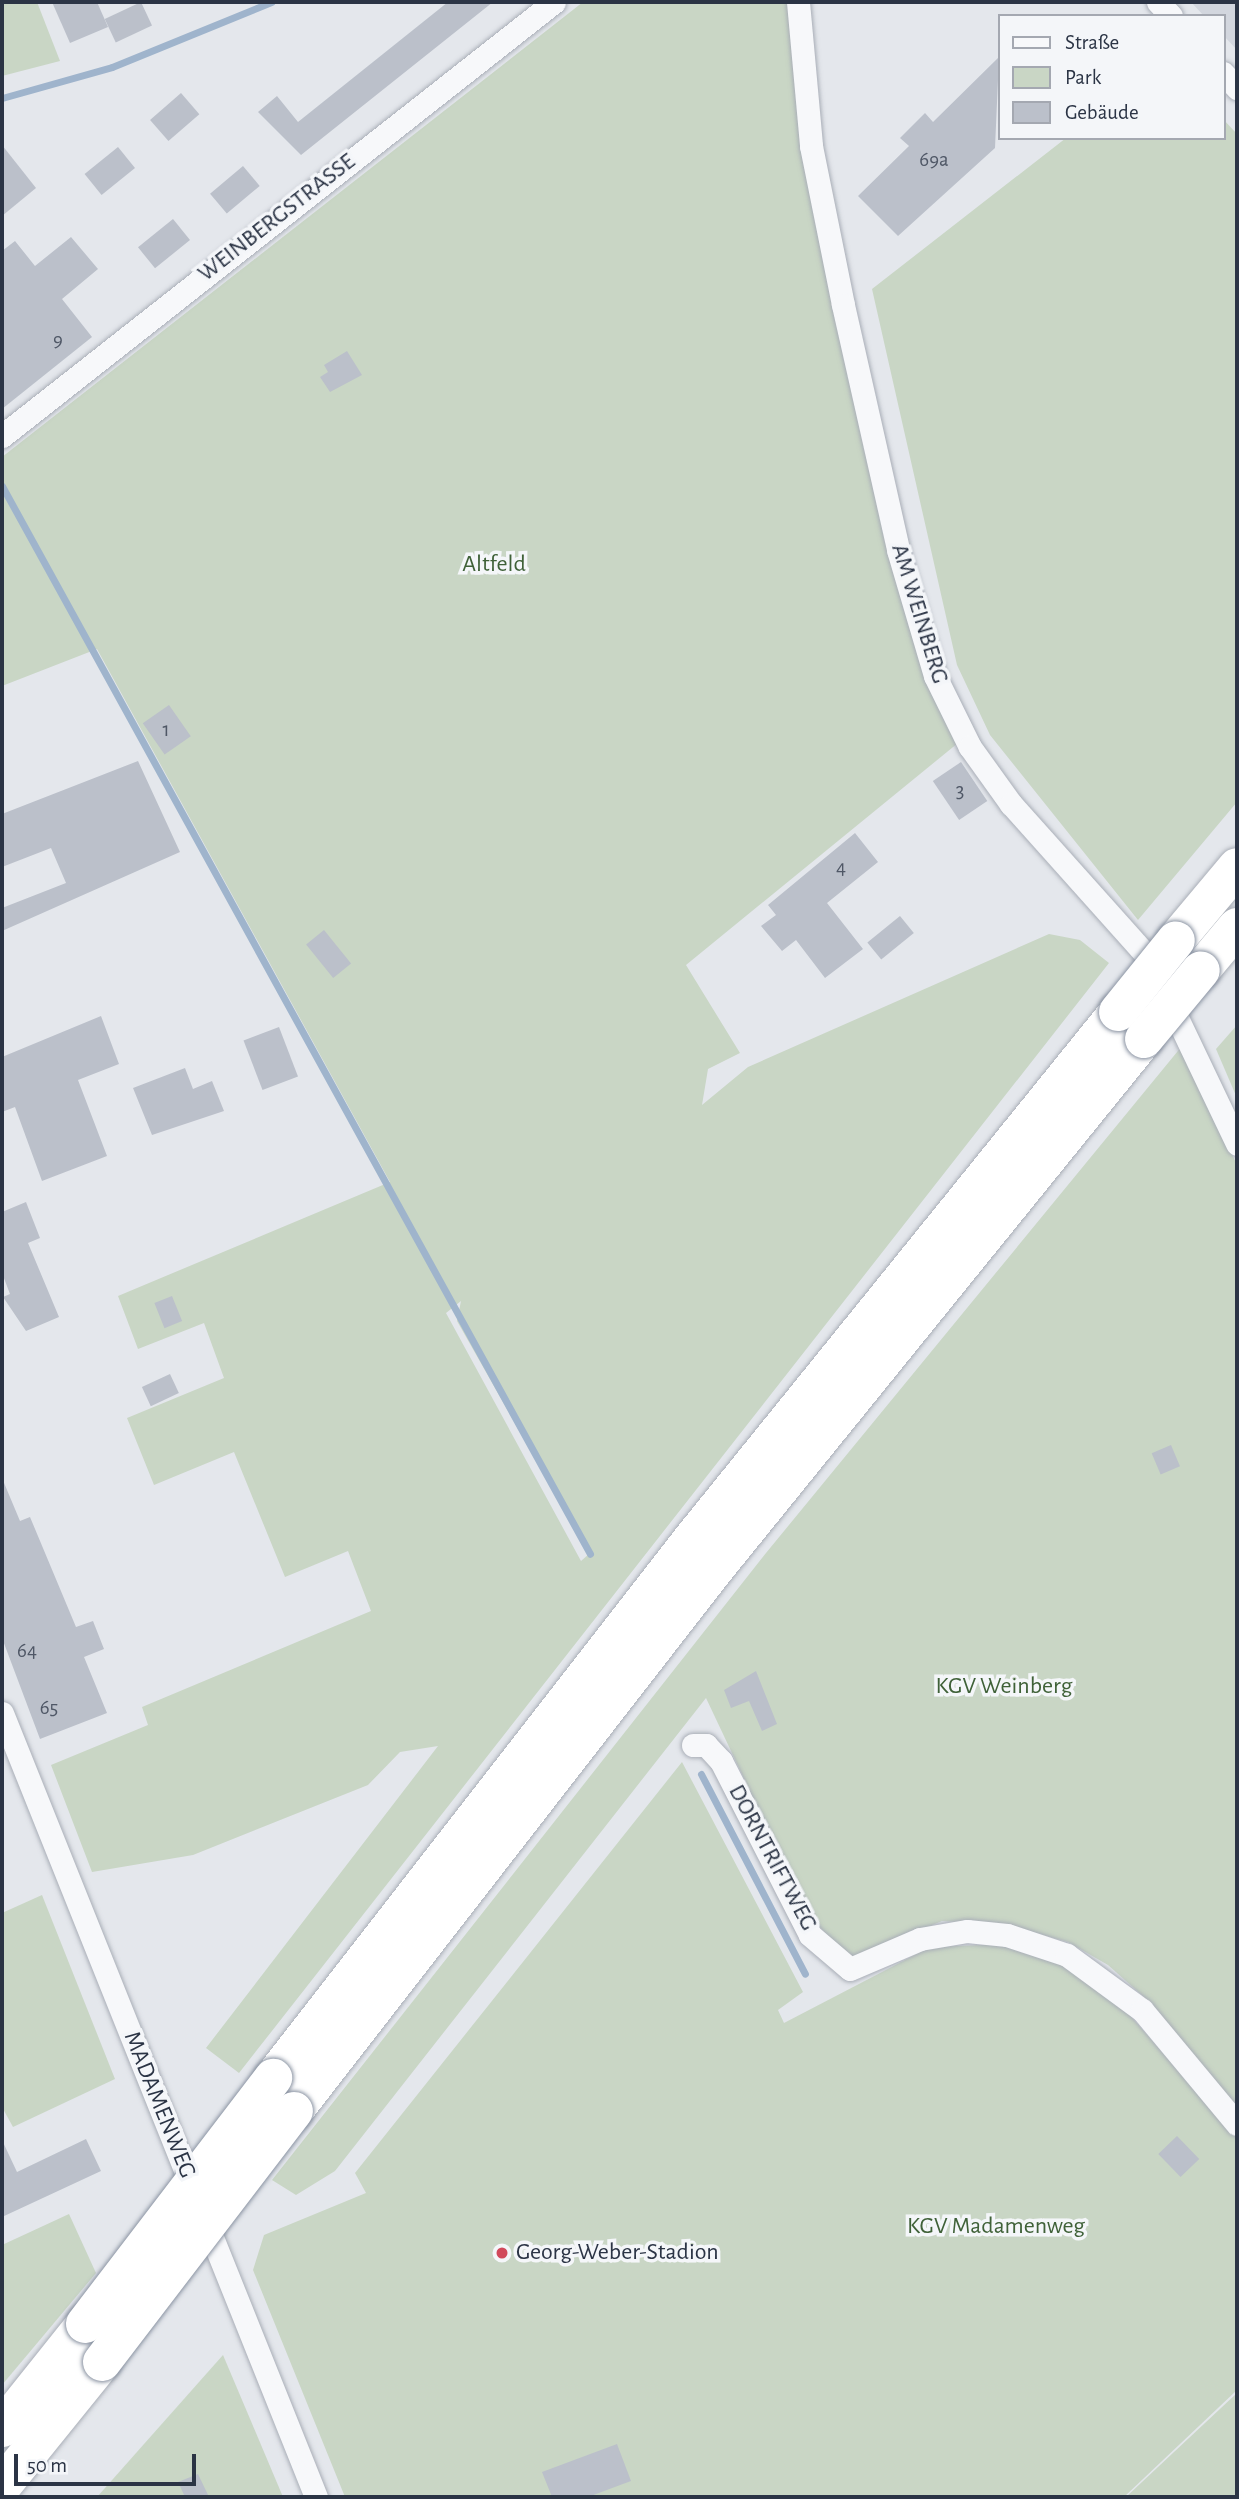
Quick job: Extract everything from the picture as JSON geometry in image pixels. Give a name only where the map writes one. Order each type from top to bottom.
[{"type":"highway","points":[[2,2428],[693,1538],[1237,867]]},
{"type":"highway","points":[[2,2486],[102,2362],[294,2110],[714,1570],[1237,927]]},
{"type":"street","name":"WEINBERGSTRASSE","points":[[2,436],[554,2]]},
{"type":"street","name":"AM WEINBERG","points":[[798,2],[811,146],[843,305],[898,550],[935,676],[970,747],[1011,804],[1148,957],[1237,1144]]},
{"type":"street","points":[[1225,75],[1237,88]]},
{"type":"street","name":"MADAMENWEG","points":[[2,1713],[316,2497]]},
{"type":"street","name":"DORNTRIFTWEG","points":[[693,1745],[706,1745],[721,1761],[810,1935],[850,1969],[920,1939],[967,1931],[1007,1935],[1067,1955],[1142,2010],[1237,2124]]},
{"type":"shaded area","points":[[1191,2],[1237,2],[1237,50],[1225,37],[1225,14],[1202,14]]},
{"type":"green space","points":[[2,2],[37,2],[60,61],[2,76]]},
{"type":"green space","name":"Altfeld","points":[[583,2],[793,2],[801,152],[958,743],[686,965],[740,1053],[708,1069],[702,1105],[748,1067],[1049,934],[1080,940],[1109,963],[239,2073],[206,2048],[438,1746],[400,1752],[368,1785],[193,1855],[92,1872],[51,1765],[148,1725],[142,1707],[371,1611],[348,1551],[285,1577],[234,1452],[154,1485],[127,1418],[224,1378],[204,1323],[138,1349],[118,1296],[390,1182],[97,649],[2,686],[2,457]],"holes":[[[461,1301],[457,1321],[589,1554],[581,1561],[446,1313]]]},
{"type":"green space","points":[[1225,121],[1237,134],[1237,802],[1138,920],[990,735],[957,665],[872,289],[1063,140],[1225,140]]},
{"type":"green space","points":[[1237,1025],[1237,1098],[1216,1049]]},
{"type":"green space","name":"KGV Weinberg","points":[[1182,1046],[1237,1165],[1237,2108],[1144,1997],[1108,1965],[1068,1942],[1007,1925],[942,1921],[850,1960],[808,1914],[706,1698],[335,2171],[296,2195],[272,2180],[766,1553]]},
{"type":"green space","name":"KGV Madamenweg","points":[[682,1762],[803,1992],[778,2010],[784,2023],[930,1947],[1008,1944],[1071,1967],[1114,1997],[1237,2138],[1237,2390],[1124,2497],[345,2497],[253,2270],[264,2235],[366,2193],[355,2173]]},
{"type":"green space","points":[[42,1895],[115,2079],[13,2127],[2,2107],[2,1913]]},
{"type":"green space","points":[[69,2214],[96,2273],[2,2385],[2,2245]]},
{"type":"green space","points":[[223,2355],[283,2497],[97,2497]]},
{"type":"green space","points":[[1237,2393],[1237,2497],[1126,2497]]},
{"type":"building","points":[[52,2],[97,2],[108,27],[70,43]]},
{"type":"building","points":[[141,2],[152,26],[116,42],[105,19]]},
{"type":"building","points":[[448,2],[493,2],[301,155],[258,112],[277,96],[298,122]]},
{"type":"building","points":[[998,58],[995,148],[898,236],[858,196],[909,146],[900,138],[925,113],[933,122]]},
{"type":"building","points":[[181,93],[199,114],[168,141],[150,120]]},
{"type":"building","points":[[2,145],[36,188],[2,216]]},
{"type":"building","points":[[118,147],[135,168],[102,195],[85,174]]},
{"type":"building","points":[[243,166],[260,186],[227,214],[210,194]]},
{"type":"building","points":[[173,219],[190,240],[155,268],[138,247]]},
{"type":"building","points":[[71,237],[98,269],[62,299],[92,337],[2,409],[2,251],[15,241],[35,266]]},
{"type":"building","points":[[347,351],[362,375],[330,392],[320,377],[328,372],[324,365]]},
{"type":"building","points":[[169,705],[191,736],[165,754],[143,723]]},
{"type":"building","points":[[138,761],[180,852],[2,931],[2,908],[66,883],[51,848],[2,867],[2,814]]},
{"type":"building","points":[[961,762],[987,801],[959,820],[933,781]]},
{"type":"building","points":[[855,833],[878,862],[827,903],[863,949],[825,978],[796,940],[782,951],[761,926],[776,915],[768,905]]},
{"type":"building","points":[[900,916],[914,933],[881,960],[867,942]]},
{"type":"building","points":[[324,930],[351,963],[333,978],[306,944]]},
{"type":"building","points":[[101,1016],[119,1064],[78,1080],[107,1156],[42,1181],[15,1107],[2,1112],[2,1057]]},
{"type":"building","points":[[279,1027],[298,1076],[263,1090],[244,1041]]},
{"type":"building","points":[[185,1068],[193,1089],[212,1081],[224,1111],[152,1135],[133,1088]]},
{"type":"building","points":[[26,1202],[40,1238],[28,1243],[59,1317],[26,1331],[3,1297],[10,1294],[2,1273],[2,1212]]},
{"type":"building","points":[[172,1296],[182,1321],[164,1328],[154,1303]]},
{"type":"building","points":[[170,1374],[179,1393],[151,1406],[142,1387]]},
{"type":"building","points":[[1171,1445],[1180,1466],[1161,1474],[1152,1453]]},
{"type":"building","points":[[2,1478],[20,1521],[30,1517],[76,1627],[93,1621],[104,1649],[84,1657],[107,1713],[40,1739],[2,1638]]},
{"type":"building","points":[[756,1671],[777,1724],[762,1731],[749,1701],[731,1708],[724,1690]]},
{"type":"building","points":[[1177,2136],[1199,2159],[1181,2177],[1158,2154]]},
{"type":"building","points":[[86,2139],[101,2171],[2,2217],[2,2140],[17,2172]]},
{"type":"building","points":[[617,2444],[631,2481],[588,2497],[552,2497],[542,2472]]},
{"type":"building","points":[[198,2474],[209,2497],[185,2497],[178,2482]]},
{"type":"waterway","points":[[2,98],[112,67],[271,2]]},
{"type":"waterway","points":[[2,486],[590,1554]]},
{"type":"waterway","points":[[701,1774],[805,1974]]},
{"type":"place","name":"Georg-Weber-Stadion","points":[[502,2253]]}]
